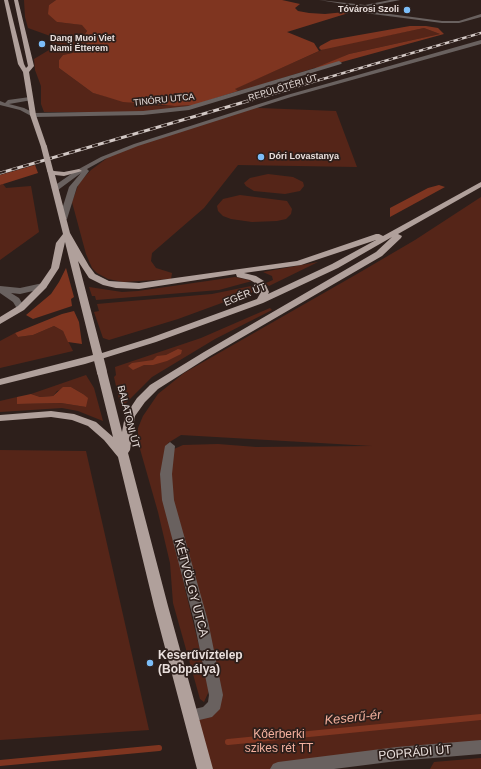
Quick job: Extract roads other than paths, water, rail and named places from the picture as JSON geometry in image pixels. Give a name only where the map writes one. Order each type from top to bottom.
[{"type":"main road","name":"BALATONI ÚT","points":[[6,0],[21,64],[26,72],[32,115],[44,147],[64,219],[161,606],[192,716],[205,769]]},
{"type":"main road","name":"BALATONI ÚT","points":[[16,0],[30,66],[26,72]]},
{"type":"main road","points":[[50,171],[64,174],[79,171]]},
{"type":"main road","name":"EGÉR ÚT","points":[[0,382],[82,362],[146,342],[260,301],[334,266],[409,226],[481,184]]},
{"type":"main road","points":[[0,321],[20,308],[43,286],[55,268],[60,243],[67,234],[85,267],[92,276],[106,283],[127,286],[152,285],[228,274],[313,259],[409,226]]},
{"type":"main road","points":[[124,458],[130,416],[141,400],[154,387],[207,354],[379,254],[409,226]]},
{"type":"main road","points":[[228,274],[247,276],[259,281],[265,292],[260,301]]},
{"type":"main road","points":[[0,418],[51,414],[74,417],[92,424],[108,438],[124,458]]},
{"type":"street","points":[[321,0],[358,9],[446,22],[459,22],[481,15]]},
{"type":"street","points":[[358,9],[398,0]]},
{"type":"street","name":"REPÜLŐTÉRI ÚT","points":[[55,188],[79,171],[136,145],[254,106],[481,42]]},
{"type":"street","name":"TINÓRU UTCA","points":[[32,115],[143,113],[189,108],[339,63]]},
{"type":"street","points":[[0,101],[29,98]]},
{"type":"street","points":[[0,101],[22,109],[32,115]]},
{"type":"street","name":"REPÜLŐTÉRI ÚT","points":[[64,219],[73,187],[93,164]]},
{"type":"street","points":[[2,290],[31,290],[43,286]]},
{"type":"street","points":[[2,290],[16,300],[20,308]]},
{"type":"street","name":"KÉTVÖLGY UTCA","points":[[170,446],[166,474],[168,500],[201,621],[216,695],[215,704],[207,712],[192,716]]},
{"type":"street","name":"POPRÁDI ÚT","points":[[278,769],[397,754],[481,747]]},
{"type":"waterway","name":"Keserű-ér","points":[[228,742],[481,717]]},
{"type":"waterway","name":"Keserű-ér","points":[[0,763],[159,748]]},
{"type":"railway","points":[[285,90],[481,33]]},
{"type":"railway","points":[[0,173],[289,89]]},
{"type":"place","name":"Tóvárosi Szoli","points":[[407,10]]},
{"type":"place","name":"Dang Muoi Viet Nami Étterem","points":[[42,44]]},
{"type":"place","name":"Dóri Lovastanya","points":[[261,157]]},
{"type":"place","name":"Keserűvíztelep (Bobpálya)","points":[[150,663]]},
{"type":"park label","name":"Kőérberki szikes rét TT","points":[[279,742]]}]
